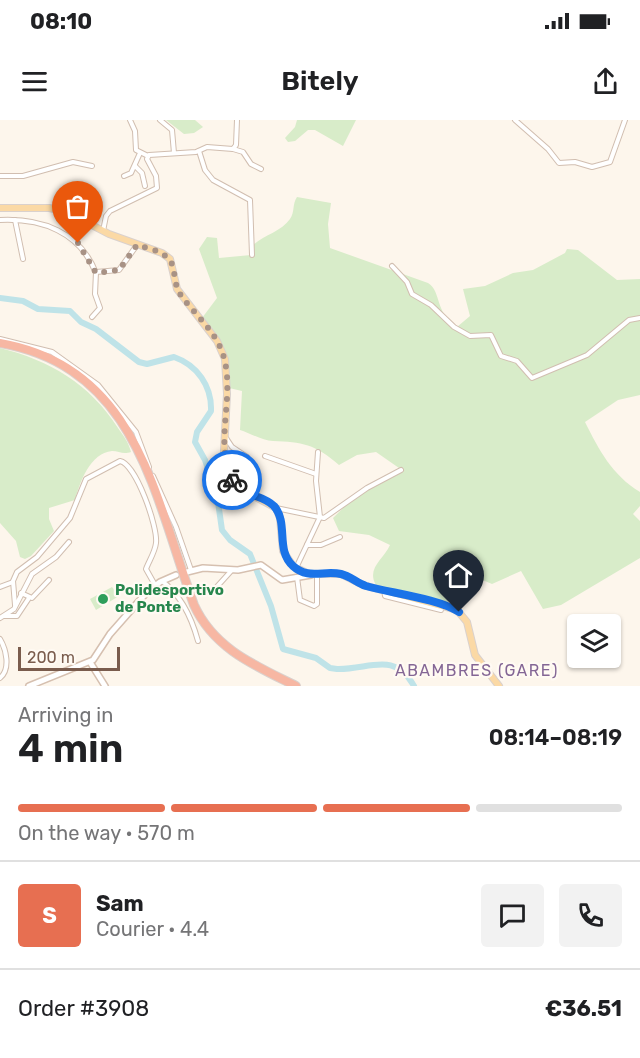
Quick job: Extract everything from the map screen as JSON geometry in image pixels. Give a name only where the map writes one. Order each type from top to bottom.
[{"type":"highway","points":[[0,343],[62,368],[92,390],[104,403],[137,454],[189,600],[203,628],[232,656],[289,686]]},
{"type":"highway","points":[[0,343],[31,351],[65,366],[108,401],[140,451],[194,605],[204,623],[234,653],[296,686]]},
{"type":"main road","points":[[0,208],[60,210],[103,231],[162,253],[170,260],[177,289],[221,350],[227,390],[225,460],[234,485],[276,508],[280,520],[283,551],[295,574],[340,573],[361,584],[450,607],[461,613],[468,623],[472,651],[499,686]]},
{"type":"street","points":[[130,120],[135,131],[136,148],[140,153],[148,156],[199,151],[207,147],[233,149],[243,152],[251,164],[261,169]]},
{"type":"street","points":[[160,120],[172,130],[174,153]]},
{"type":"street","points":[[233,149],[236,145],[237,120]]},
{"type":"street","points":[[515,120],[560,163],[574,162],[593,167],[610,161],[625,120]]},
{"type":"street","points":[[199,151],[206,170],[213,180],[250,200],[252,255]]},
{"type":"street","points":[[124,176],[130,174],[140,153]]},
{"type":"street","points":[[103,231],[106,216],[110,211],[157,188],[157,179],[148,156]]},
{"type":"street","points":[[0,176],[23,176],[73,162],[92,166]]},
{"type":"street","points":[[135,166],[142,173],[145,186]]},
{"type":"street","points":[[0,220],[38,222],[66,234],[82,248],[96,273],[95,294],[100,308],[92,317]]},
{"type":"street","points":[[15,220],[23,259]]},
{"type":"street","points":[[96,273],[119,270],[137,245]]},
{"type":"street","points":[[392,266],[407,282],[414,296],[431,304],[449,323],[466,334],[490,335],[501,356],[517,361],[532,378],[587,355],[629,320],[640,318]]},
{"type":"street","points":[[0,343],[55,353],[98,386],[118,407],[140,439],[191,570]]},
{"type":"street","points":[[224,436],[231,446],[247,457]]},
{"type":"street","points":[[315,575],[317,604],[314,606],[300,600],[295,574],[320,519],[316,474],[318,452]]},
{"type":"street","points":[[265,456],[316,474]]},
{"type":"street","points":[[15,605],[13,582],[18,571],[38,556],[70,518],[86,479],[122,461],[132,470],[147,503],[156,533],[156,545],[146,569],[154,585]]},
{"type":"street","points":[[276,508],[320,519],[326,518],[365,489],[400,470]]},
{"type":"street","points":[[307,545],[320,545],[340,537]]},
{"type":"street","points":[[2,617],[13,610],[32,574],[56,557],[69,542]]},
{"type":"street","points":[[183,573],[191,570],[232,570],[266,566],[280,579],[295,574]]},
{"type":"street","points":[[213,591],[232,570]]},
{"type":"street","points":[[29,686],[46,683],[90,663],[114,630],[154,585],[176,575]]},
{"type":"street","points":[[21,593],[28,598],[33,598],[49,580]]},
{"type":"street","points":[[164,580],[177,595],[192,623],[198,641]]},
{"type":"street","points":[[0,587],[13,582]]},
{"type":"street","points":[[384,590],[386,596],[441,610]]},
{"type":"street","points":[[2,617],[17,616],[28,598]]},
{"type":"street","points":[[0,639],[7,658],[6,670],[0,678]]},
{"type":"street","points":[[90,663],[105,686]]},
{"type":"green space","points":[[166,120],[195,120],[203,127],[194,133],[184,134]]},
{"type":"green space","points":[[297,120],[356,120],[343,146],[315,130],[308,130],[295,141],[288,142],[285,138],[295,127]]},
{"type":"green space","points":[[297,197],[331,203],[328,224],[330,248],[428,283],[435,292],[441,309],[457,327],[470,316],[463,289],[485,286],[513,273],[533,270],[565,253],[567,249],[578,250],[617,280],[640,279],[640,395],[618,400],[585,422],[601,452],[614,470],[640,492],[640,506],[633,514],[640,521],[640,558],[561,605],[543,609],[521,571],[492,584],[471,575],[464,579],[447,603],[376,585],[373,579],[374,569],[390,545],[369,535],[339,531],[333,518],[361,490],[399,468],[376,452],[357,455],[339,465],[315,448],[292,442],[269,441],[240,430],[242,391],[229,388],[225,352],[202,318],[217,298],[199,249],[207,237],[217,238],[219,258],[251,255],[251,247],[282,227],[290,219]]},
{"type":"green space","points":[[0,348],[35,359],[67,376],[81,387],[107,412],[126,439],[131,452],[104,453],[92,463],[83,477],[75,500],[49,508],[49,519],[54,531],[31,556],[25,559],[20,557],[16,541],[0,523]]},
{"type":"green space","name":"Polidesportivo de Ponte","points":[[112,587],[119,596],[96,610],[90,599]]},
{"type":"waterway","points":[[0,298],[23,301],[38,309],[70,311],[81,322],[96,329],[139,362],[147,364],[174,357],[190,365],[206,385],[211,402],[211,411],[197,432],[195,442],[205,460],[217,495],[222,530],[230,540],[250,554],[271,606],[283,649],[316,658],[330,668],[349,669],[380,664],[389,665],[398,668],[414,686]]},
{"type":"way so far","points":[[78,243],[96,273],[119,270],[137,245],[162,253],[170,260],[177,289],[217,342],[225,359],[227,394],[224,451],[227,470],[232,480]]},
{"type":"place","name":"Polidesportivo de Ponte","points":[[103,599]]},
{"type":"district","name":"ABAMBRES (GARE)","points":[[477,670]]},
{"type":"route","points":[[232,480],[239,489],[267,501],[276,508],[279,514],[284,554],[299,571],[312,575],[343,574],[363,585],[448,606],[459,612]]}]
